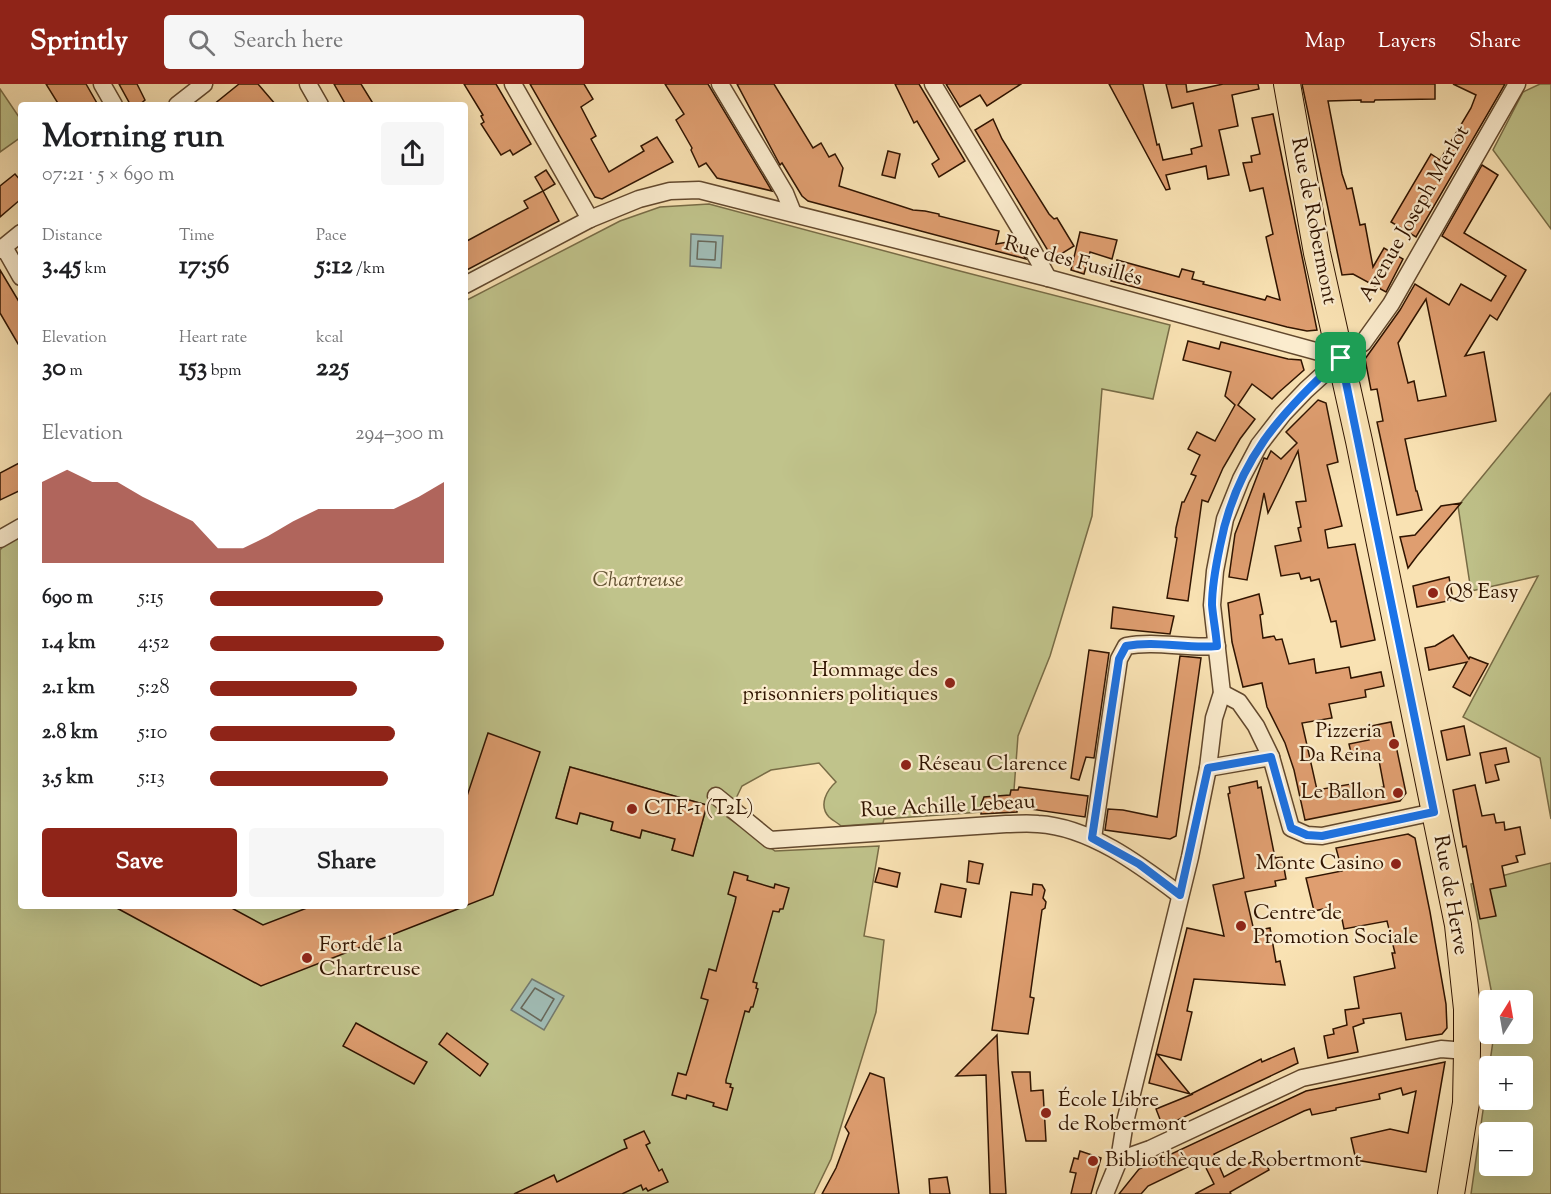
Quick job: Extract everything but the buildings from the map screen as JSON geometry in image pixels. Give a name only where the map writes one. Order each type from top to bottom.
[{"type":"main road","name":"Rue de Robermont","points":[[1287,84],[1317,253],[1341,358]]},
{"type":"main road","name":"Rue de Herve","points":[[1341,358],[1434,812],[1478,1010],[1467,1051],[1466,1103],[1451,1194]]},
{"type":"street","points":[[102,84],[112,102]]},
{"type":"street","points":[[181,102],[204,84]]},
{"type":"street","points":[[308,84],[318,102]]},
{"type":"street","points":[[513,84],[590,219]]},
{"type":"street","points":[[720,84],[785,193],[793,213]]},
{"type":"street","points":[[933,84],[1048,278]]},
{"type":"street","name":"Avenue Joseph Merlot","points":[[1222,693],[1212,605],[1215,571],[1225,519],[1241,479],[1259,445],[1283,414],[1341,358],[1363,344],[1390,304],[1517,84]]},
{"type":"street","name":"Rue des Fusillés","points":[[468,283],[590,219],[639,199],[670,191],[699,190],[1048,278],[1341,358]]},
{"type":"street","points":[[18,236],[2,249],[18,273]]},
{"type":"street","points":[[0,538],[18,529]]},
{"type":"street","points":[[1092,838],[1119,659],[1126,646],[1140,643],[1197,648],[1217,646]]},
{"type":"street","points":[[1105,1194],[1119,1160],[1125,1122],[1180,895],[1208,768],[1211,733],[1222,693],[1239,702],[1256,726],[1271,757],[1291,828],[1307,835],[1322,836],[1434,812]]},
{"type":"street","points":[[1208,768],[1271,757]]},
{"type":"street","name":"Rue Achille Lebeau","points":[[716,796],[770,840],[1040,824],[1092,838],[1139,864],[1180,895]]},
{"type":"street","points":[[1119,1160],[1150,1149],[1302,1078],[1442,1049],[1467,1051]]},
{"type":"green space","points":[[1540,84],[1551,84],[1551,229],[1493,150],[1523,92]]},
{"type":"green space","points":[[0,89],[18,116],[18,139],[0,152]]},
{"type":"green space","name":"Chartreuse","points":[[709,204],[1170,325],[1153,399],[1102,389],[1092,516],[1050,656],[1018,736],[1014,790],[1009,810],[884,819],[883,823],[841,826],[830,818],[824,808],[825,798],[836,782],[819,763],[771,770],[742,786],[727,817],[775,851],[879,846],[864,936],[884,940],[876,1012],[831,1159],[814,1194],[0,1194],[0,550],[7,542],[18,537],[18,909],[468,909],[468,299],[620,221],[660,207]],"holes":[[[570,767],[707,805],[693,855],[672,850],[675,839],[642,830],[639,838],[611,830],[613,822],[580,813],[577,823],[556,818]]]},
{"type":"green space","points":[[1551,393],[1551,819],[1540,758],[1463,717],[1538,576],[1471,591],[1458,506]]},
{"type":"green space","points":[[1551,863],[1551,1194],[1471,1194],[1479,1138],[1479,1176],[1533,1176],[1533,1122],[1481,1122],[1483,1110],[1533,1110],[1533,1056],[1491,1056],[1493,1044],[1533,1044],[1533,990],[1491,990],[1471,884]]},
{"type":"water","points":[[691,234],[723,236],[721,268],[690,266]]},
{"type":"water","points":[[532,979],[564,996],[544,1030],[511,1010]]},
{"type":"place","name":"Q8 Easy","points":[[1433,593]]},
{"type":"place","name":"Hommage des prisonniers politiques","points":[[950,683]]},
{"type":"place","name":"Pizzeria Da Reina","points":[[1394,744]]},
{"type":"place","name":"Réseau Clarence","points":[[906,765]]},
{"type":"place","name":"Le Ballon","points":[[1398,793]]},
{"type":"place","name":"CTF-1 (T2L)","points":[[632,809]]},
{"type":"place","name":"Monte Casino","points":[[1396,864]]},
{"type":"place","name":"Centre de Promotion Sociale","points":[[1241,926]]},
{"type":"place","name":"Fort de la Chartreuse","points":[[307,958]]},
{"type":"place","name":"École Libre de Robermont","points":[[1046,1113]]},
{"type":"place","name":"Bibliothèque de Robertmont","points":[[1093,1161]]},
{"type":"route","points":[[1341,358],[1434,812],[1322,836],[1307,835],[1291,828],[1271,757],[1208,768],[1180,895],[1139,864],[1092,838],[1119,659],[1126,646],[1140,643],[1197,648],[1217,646],[1212,605],[1215,571],[1225,519],[1241,479],[1259,445],[1283,414],[1341,358]]}]
